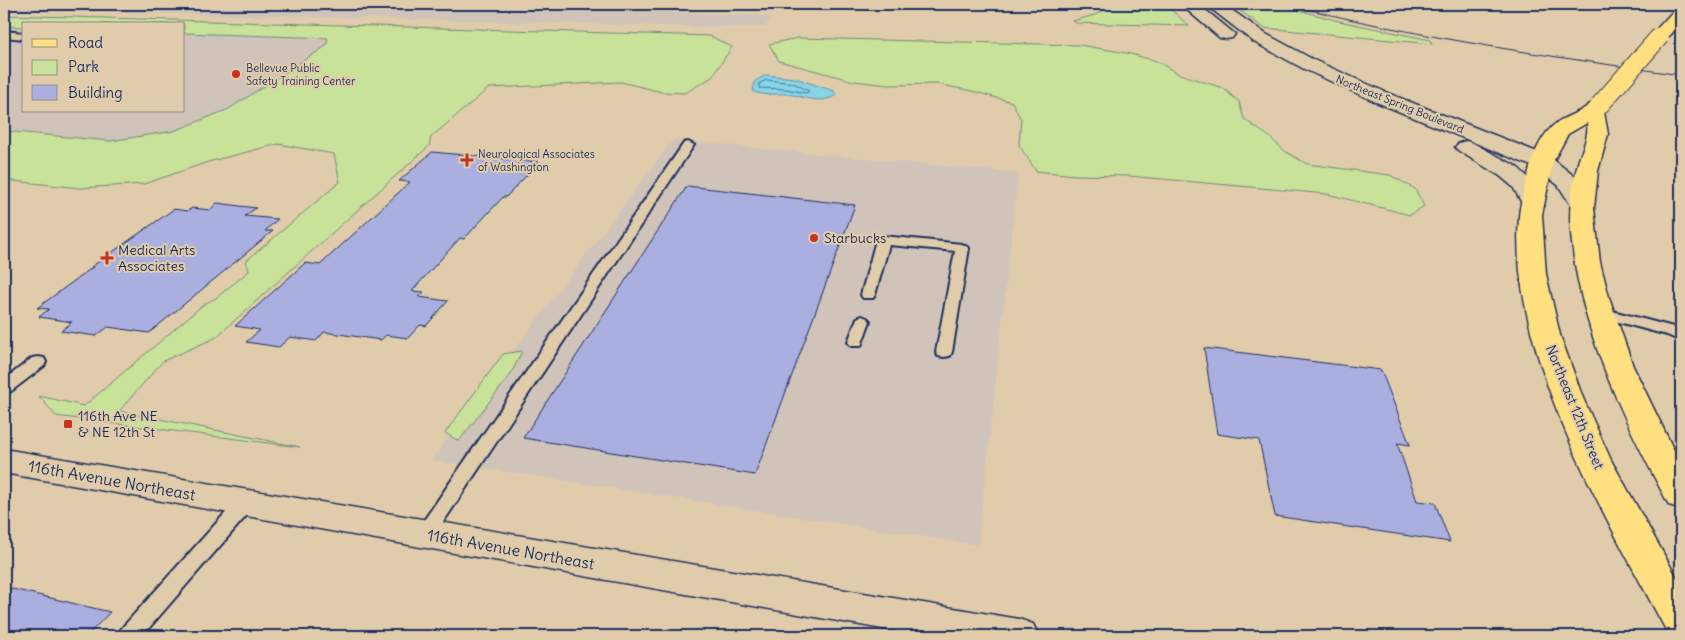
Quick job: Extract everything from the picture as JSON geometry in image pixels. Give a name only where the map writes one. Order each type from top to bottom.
[{"type":"main road","name":"Northeast 12th Street","points":[[1680,9],[1660,36],[1596,109],[1564,127],[1542,162],[1532,202],[1530,230],[1532,263],[1547,337],[1558,370],[1604,480],[1681,620]]},
{"type":"main road","points":[[1596,109],[1598,133],[1586,174],[1582,205],[1589,269],[1601,313],[1634,401],[1681,496]]},
{"type":"street","name":"Northeast Spring Boulevard","points":[[1188,4],[1208,21],[1245,46],[1290,71],[1471,149],[1508,171],[1522,184],[1532,202]]},
{"type":"street","name":"Northeast Spring Boulevard","points":[[1214,4],[1236,22],[1275,47],[1324,72],[1542,162],[1566,181],[1582,205]]},
{"type":"street","name":"116th Avenue Northeast","points":[[4,461],[1018,636]]},
{"type":"lane","points":[[4,34],[22,36]]},
{"type":"lane","points":[[424,534],[688,145]]},
{"type":"lane","points":[[868,294],[883,240],[962,248],[944,352]]},
{"type":"lane","points":[[1601,313],[1672,331],[1681,336]]},
{"type":"lane","points":[[856,342],[862,321]]},
{"type":"lane","points":[[4,388],[38,362]]},
{"type":"lane","points":[[128,636],[246,503]]},
{"type":"shaded area","points":[[4,4],[561,4],[591,9],[771,16],[766,27],[701,27],[4,9]]},
{"type":"shaded area","name":"Bellevue Public Safety Training Center","points":[[4,27],[22,28],[22,112],[185,112],[185,33],[344,37],[123,183],[4,170]]},
{"type":"shaded area","points":[[673,140],[1018,173],[978,545],[431,460]]},
{"type":"green space","points":[[1114,4],[1165,4],[1189,26],[1076,23],[1073,21],[1095,15]]},
{"type":"green space","points":[[1231,4],[1276,4],[1339,21],[1430,40],[1432,44],[1264,28]]},
{"type":"green space","points":[[4,15],[710,36],[732,47],[712,77],[685,93],[662,92],[621,82],[489,88],[431,137],[429,146],[215,338],[163,361],[119,411],[300,447],[56,416],[39,396],[84,406],[204,304],[216,298],[249,271],[246,261],[340,182],[334,154],[278,144],[208,162],[144,184],[80,188],[4,180],[4,131],[110,141],[174,131],[229,109],[326,46],[328,38],[185,33],[185,22],[22,22],[22,27],[4,26]]},
{"type":"green space","points":[[798,38],[1080,45],[1127,53],[1156,61],[1179,74],[1223,88],[1239,102],[1244,119],[1286,152],[1307,164],[1390,175],[1415,189],[1424,206],[1410,215],[1327,194],[1129,176],[1075,175],[1036,171],[1019,145],[1021,119],[1012,102],[937,84],[888,85],[854,81],[779,61],[769,44]]},
{"type":"green space","points":[[522,351],[511,374],[459,441],[445,433],[503,354]]},
{"type":"water","points":[[766,75],[795,78],[834,91],[836,95],[824,100],[817,100],[785,94],[761,94],[753,91],[755,81]]},
{"type":"building","points":[[432,152],[539,162],[464,239],[460,238],[412,291],[424,292],[419,297],[448,301],[426,326],[420,325],[408,338],[386,335],[381,340],[324,332],[316,341],[290,337],[279,347],[246,342],[260,330],[235,326],[305,263],[320,265],[410,182],[399,181]]},
{"type":"building","points":[[687,186],[855,205],[755,475],[523,438]]},
{"type":"building","points":[[217,203],[256,208],[245,216],[278,219],[265,231],[273,231],[149,333],[108,327],[96,336],[61,331],[72,322],[39,317],[49,309],[37,308],[93,267],[91,267],[174,209],[187,211],[192,208],[210,210]]},
{"type":"building","points":[[1204,348],[1381,370],[1410,445],[1397,443],[1417,501],[1435,503],[1450,542],[1275,516],[1259,440],[1217,434]]},
{"type":"building","points":[[4,587],[110,612],[87,636],[4,636]]},
{"type":"tram line","points":[[1287,4],[1385,27],[1434,36],[1681,75]]},
{"type":"place","name":"Bellevue Public Safety Training Center","points":[[236,74]]},
{"type":"place","name":"Neurological Associates of Washington","points":[[467,160]]},
{"type":"place","name":"Starbucks","points":[[814,238]]},
{"type":"place","name":"Medical Arts Associates","points":[[107,258]]},
{"type":"place","name":"116th Ave NE & NE 12th St","points":[[68,424]]}]
